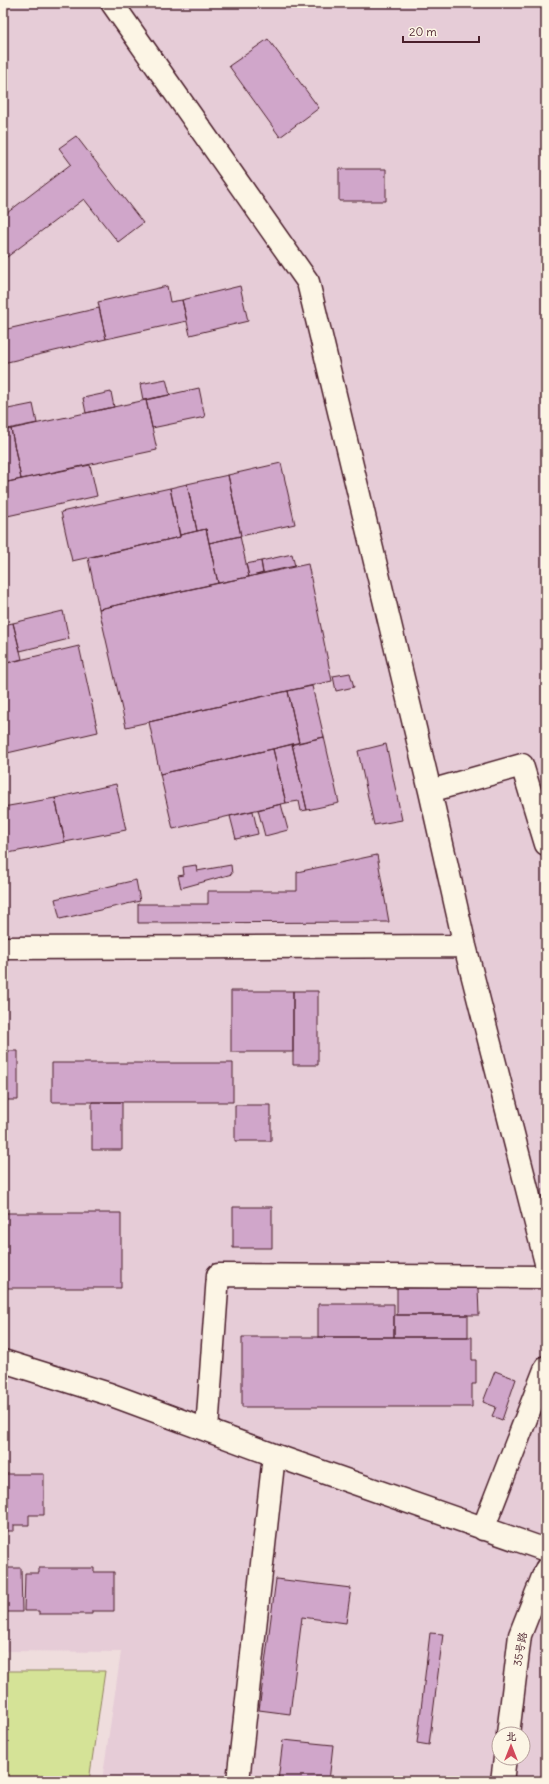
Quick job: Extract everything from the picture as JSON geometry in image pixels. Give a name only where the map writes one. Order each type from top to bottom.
[{"type":"street","points":[[112,3],[308,282],[430,791],[465,946],[546,1263]]},
{"type":"street","points":[[430,791],[522,765],[546,844]]},
{"type":"street","points":[[3,948],[465,946]]},
{"type":"street","points":[[207,1430],[218,1275],[546,1277]]},
{"type":"street","points":[[3,1361],[109,1394],[274,1455],[546,1550]]},
{"type":"street","points":[[483,1529],[546,1367]]},
{"type":"street","points":[[238,1781],[274,1455]]},
{"type":"street","name":"35号路","points":[[509,1726],[520,1635],[546,1569]]},
{"type":"street","points":[[502,1781],[504,1766]]},
{"type":"shaded area","points":[[3,3],[546,3],[546,1781],[102,1781],[121,1652],[3,1651]]},
{"type":"green space","points":[[3,1671],[105,1671],[89,1781],[3,1781]]},
{"type":"building","points":[[268,39],[319,108],[280,137],[229,66]]},
{"type":"building","points":[[76,136],[143,223],[118,242],[84,199],[3,260],[3,216],[71,164],[59,148]]},
{"type":"building","points":[[339,169],[386,169],[386,201],[339,201]]},
{"type":"building","points":[[167,286],[170,302],[182,300],[187,321],[106,339],[98,302]]},
{"type":"building","points":[[240,286],[248,321],[190,335],[182,300]]},
{"type":"building","points":[[99,308],[106,339],[3,363],[3,330]]},
{"type":"building","points":[[166,379],[170,395],[143,400],[140,384]]},
{"type":"building","points":[[199,388],[205,417],[152,428],[146,400]]},
{"type":"building","points":[[111,392],[114,407],[86,413],[83,398]]},
{"type":"building","points":[[146,400],[157,450],[21,479],[11,429]]},
{"type":"building","points":[[33,404],[37,423],[3,430],[3,410]]},
{"type":"building","points":[[11,429],[21,479],[3,483],[3,430]]},
{"type":"building","points":[[281,463],[295,524],[241,536],[228,475]]},
{"type":"building","points":[[90,465],[97,496],[3,517],[3,483]]},
{"type":"building","points":[[228,475],[241,536],[209,543],[206,529],[197,531],[187,484]]},
{"type":"building","points":[[187,484],[197,531],[180,535],[170,488]]},
{"type":"building","points":[[170,488],[180,537],[72,561],[61,512]]},
{"type":"building","points":[[206,529],[218,583],[99,609],[88,558],[180,537],[180,535]]},
{"type":"building","points":[[240,536],[249,577],[218,583],[209,543]]},
{"type":"building","points":[[292,554],[295,566],[263,573],[261,561]]},
{"type":"building","points":[[261,561],[263,573],[249,577],[246,564]]},
{"type":"building","points":[[308,564],[332,681],[126,727],[99,609]]},
{"type":"building","points":[[63,611],[69,639],[20,651],[13,623]]},
{"type":"building","points":[[13,623],[22,659],[3,664],[3,625]]},
{"type":"building","points":[[79,646],[98,732],[3,754],[3,664]]},
{"type":"building","points":[[350,673],[354,687],[336,691],[333,676]]},
{"type":"building","points":[[312,686],[324,737],[299,743],[288,691]]},
{"type":"building","points":[[288,691],[299,743],[160,774],[149,722]]},
{"type":"building","points":[[324,737],[339,803],[307,810],[292,744]]},
{"type":"building","points":[[292,744],[307,810],[301,811],[299,801],[286,803],[273,749]]},
{"type":"building","points":[[386,744],[402,820],[374,825],[358,751]]},
{"type":"building","points":[[273,749],[286,803],[173,829],[160,774]]},
{"type":"building","points":[[116,784],[126,830],[65,842],[55,798]]},
{"type":"building","points":[[55,798],[65,842],[3,854],[3,807]]},
{"type":"building","points":[[281,804],[288,830],[265,836],[258,810]]},
{"type":"building","points":[[253,811],[258,834],[236,839],[230,816]]},
{"type":"building","points":[[377,855],[389,922],[138,923],[138,904],[208,904],[208,891],[297,891],[297,872]]},
{"type":"building","points":[[196,865],[197,871],[231,865],[232,874],[181,888],[178,876],[184,875],[183,867]]},
{"type":"building","points":[[136,880],[140,901],[60,919],[55,899]]},
{"type":"building","points":[[231,991],[293,991],[293,1052],[231,1052]]},
{"type":"building","points":[[293,991],[318,991],[318,1065],[293,1065]]},
{"type":"building","points":[[3,1051],[18,1051],[18,1100],[3,1100]]},
{"type":"building","points":[[52,1063],[233,1063],[233,1102],[52,1102]]},
{"type":"building","points":[[92,1102],[122,1102],[122,1150],[92,1150]]},
{"type":"building","points":[[235,1105],[271,1105],[271,1141],[235,1141]]},
{"type":"building","points":[[233,1207],[272,1207],[272,1248],[233,1248]]},
{"type":"building","points":[[3,1213],[121,1213],[121,1288],[3,1288]]},
{"type":"building","points":[[397,1288],[478,1288],[479,1315],[397,1315]]},
{"type":"building","points":[[318,1304],[394,1304],[394,1337],[318,1337]]},
{"type":"building","points":[[394,1315],[468,1315],[468,1337],[394,1337]]},
{"type":"building","points":[[242,1337],[472,1337],[472,1360],[476,1360],[476,1384],[472,1384],[472,1407],[242,1407]]},
{"type":"building","points":[[495,1371],[516,1379],[502,1420],[492,1416],[496,1407],[483,1402]]},
{"type":"building","points":[[3,1474],[44,1474],[44,1515],[29,1515],[29,1525],[14,1525],[14,1531],[3,1531]]},
{"type":"building","points":[[3,1568],[21,1568],[22,1612],[3,1612]]},
{"type":"building","points":[[39,1568],[94,1568],[94,1572],[114,1572],[114,1611],[92,1611],[92,1614],[39,1614],[39,1611],[24,1611],[25,1573],[39,1573]]},
{"type":"building","points":[[276,1579],[351,1588],[346,1623],[302,1617],[290,1714],[259,1710]]},
{"type":"building","points":[[430,1633],[443,1634],[429,1745],[417,1743]]},
{"type":"building","points":[[283,1740],[333,1745],[329,1781],[278,1781]]}]
